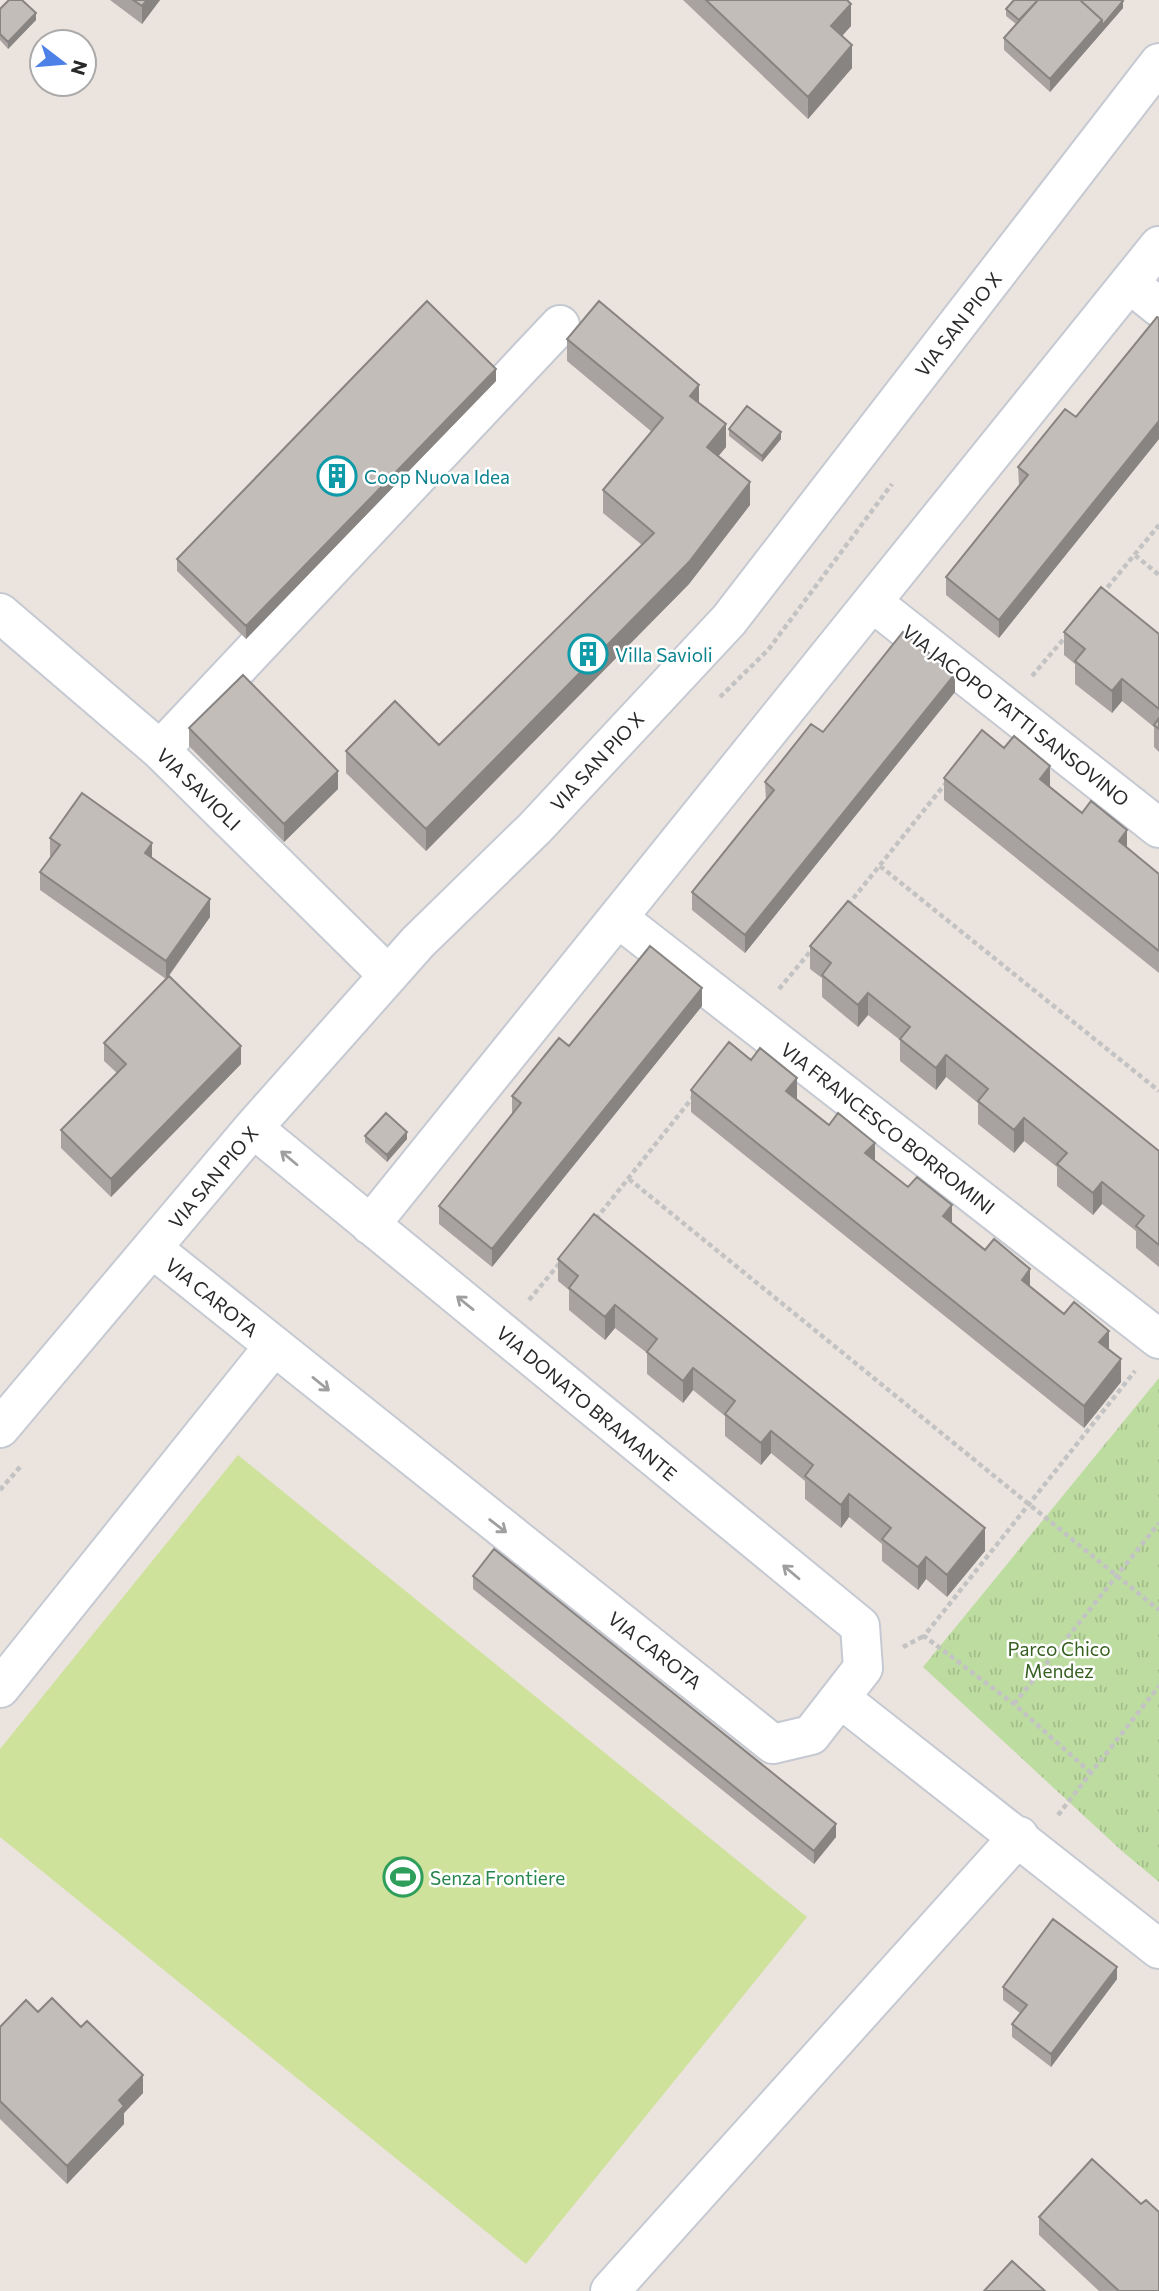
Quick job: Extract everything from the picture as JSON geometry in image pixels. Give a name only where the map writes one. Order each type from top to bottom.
[{"type":"street","name":"VIA SAN PIO X","points":[[0,1428],[253,1128],[388,975],[535,828],[729,620],[1159,63]]},
{"type":"street","points":[[370,1225],[1159,246]]},
{"type":"street","points":[[1129,283],[1159,307]]},
{"type":"street","points":[[160,750],[560,325]]},
{"type":"street","name":"VIA JACOPO TATTI SANSOVINO","points":[[872,603],[1159,828]]},
{"type":"street","name":"VIA SAVIOLI","points":[[0,613],[160,750],[388,975]]},
{"type":"street","name":"VIA FRANCESCO BORROMINI","points":[[618,918],[752,1023],[1150,1350]]},
{"type":"street","name":"VIA DONATO BRAMANTE","points":[[253,1128],[860,1626],[863,1668],[840,1698]]},
{"type":"street","name":"VIA CAROTA","points":[[153,1249],[773,1744],[811,1735],[840,1698]]},
{"type":"street","points":[[0,1688],[274,1346]]},
{"type":"street","points":[[840,1698],[1159,1949]]},
{"type":"street","points":[[610,2291],[1026,1842]]},
{"type":"path","points":[[1101,596],[1159,525]]},
{"type":"path","points":[[1135,555],[1159,575]]},
{"type":"path","points":[[1006,708],[1075,626]]},
{"type":"path","points":[[846,908],[947,782]]},
{"type":"path","points":[[880,866],[1159,1091]]},
{"type":"path","points":[[752,1023],[820,939]]},
{"type":"path","points":[[595,1220],[695,1096]]},
{"type":"path","points":[[629,1179],[1159,1610]]},
{"type":"path","points":[[502,1334],[561,1261]]},
{"type":"path","points":[[1091,1773],[1014,1704],[924,1636],[1150,1350]]},
{"type":"path","points":[[1014,1704],[1159,1523]]},
{"type":"path","points":[[1026,1842],[1091,1773],[1159,1686]]},
{"type":"green space","name":"Parco Chico Mendez","points":[[1159,1378],[1159,1882],[923,1667]]},
{"type":"green space","name":"Senza Frontiere","points":[[238,1455],[807,1917],[526,2264],[0,1837],[0,1749]]},
{"type":"building","points":[[9,0],[22,0],[36,13],[8,42],[0,34],[0,9]]},
{"type":"building","points":[[133,0],[147,0],[142,6]]},
{"type":"building","points":[[706,0],[847,0],[851,4],[831,26],[852,45],[808,97]]},
{"type":"building","points":[[1014,0],[1038,0],[1019,20],[1006,9]]},
{"type":"building","points":[[1038,0],[1080,0],[1102,20],[1050,79],[1004,38]]},
{"type":"building","points":[[1080,0],[1123,1],[1102,26],[1102,20]]},
{"type":"building","name":"Coop Nuova Idea","points":[[427,301],[496,369],[246,626],[177,559]]},
{"type":"building","name":"Villa Savioli","points":[[599,301],[699,385],[690,396],[726,424],[707,447],[750,482],[689,562],[426,829],[346,751],[395,701],[439,745],[654,533],[603,490],[663,418],[567,339]]},
{"type":"building","points":[[1157,317],[1159,421],[999,620],[946,577],[1028,475],[1018,467],[1065,409],[1076,417]]},
{"type":"building","points":[[747,406],[781,432],[762,456],[729,429]]},
{"type":"building","points":[[1101,587],[1159,634],[1159,709],[1122,679],[1112,691],[1075,661],[1085,649],[1064,632]]},
{"type":"building","points":[[903,632],[955,674],[745,935],[692,892],[774,790],[765,782],[811,724],[823,732]]},
{"type":"building","points":[[243,675],[338,771],[284,824],[189,728]]},
{"type":"building","points":[[982,730],[1004,748],[1014,736],[1050,766],[1040,779],[1082,813],[1091,801],[1127,830],[1119,841],[1159,874],[1159,951],[944,778]]},
{"type":"building","points":[[82,793],[152,843],[145,853],[210,899],[166,961],[40,872],[60,845],[50,838]]},
{"type":"building","points":[[848,901],[1159,1151],[1159,1245],[1136,1226],[1144,1216],[1102,1182],[1093,1193],[1057,1164],[1067,1153],[1024,1118],[1014,1130],[978,1101],[988,1089],[946,1055],[936,1068],[900,1039],[910,1027],[868,993],[858,1005],[822,975],[831,963],[810,946]]},
{"type":"building","points":[[650,946],[702,988],[492,1249],[439,1206],[521,1103],[512,1096],[559,1038],[569,1046]]},
{"type":"building","points":[[169,976],[241,1046],[111,1179],[61,1130],[126,1064],[104,1043]]},
{"type":"building","points":[[729,1042],[751,1060],[760,1048],[797,1078],[786,1091],[829,1125],[838,1113],[875,1143],[865,1153],[908,1187],[917,1177],[952,1205],[943,1216],[985,1250],[994,1239],[1030,1269],[1022,1280],[1064,1314],[1074,1302],[1109,1331],[1099,1342],[1121,1359],[1084,1406],[691,1090]]},
{"type":"building","points":[[386,1113],[407,1132],[387,1155],[365,1136]]},
{"type":"building","points":[[594,1214],[985,1528],[947,1575],[926,1557],[918,1567],[882,1539],[891,1528],[849,1494],[841,1505],[805,1476],[813,1465],[771,1431],[761,1443],[725,1414],[735,1401],[693,1368],[683,1381],[647,1352],[657,1339],[615,1305],[605,1317],[569,1288],[578,1276],[558,1259]]},
{"type":"building","points":[[494,1549],[836,1824],[814,1851],[473,1576]]},
{"type":"building","points":[[1053,1919],[1117,1967],[1051,2054],[1012,2024],[1027,2005],[1003,1987]]},
{"type":"building","points":[[52,1998],[81,2027],[87,2021],[143,2075],[119,2100],[124,2106],[67,2166],[0,2101],[0,2027],[26,2000],[38,2012]]},
{"type":"building","points":[[1092,2159],[1141,2204],[1146,2200],[1159,2212],[1159,2291],[1119,2291],[1039,2217]]},
{"type":"building","points":[[1012,2261],[1045,2291],[984,2291]]},
{"type":"place","name":"Coop Nuova Idea","points":[[337,476]]},
{"type":"place","name":"Villa Savioli","points":[[588,654]]},
{"type":"place","name":"Senza Frontiere","points":[[403,1877]]}]
